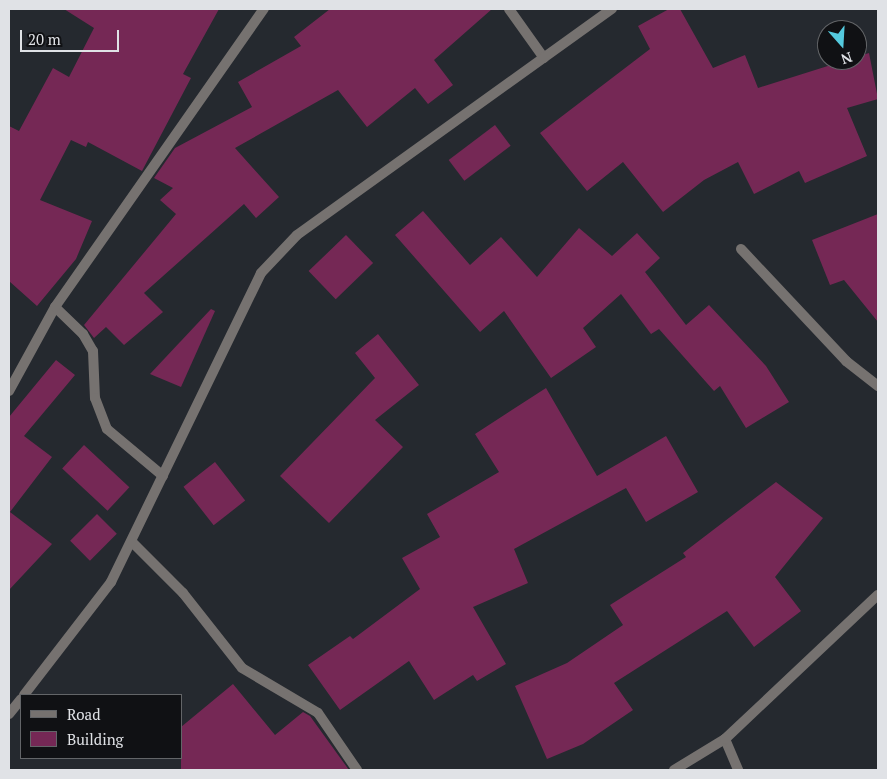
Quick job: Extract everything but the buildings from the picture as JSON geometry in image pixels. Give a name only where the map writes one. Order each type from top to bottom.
[{"type":"street","points":[[9,391],[54,307],[264,9]]},
{"type":"street","points":[[509,9],[544,58]]},
{"type":"street","points":[[25,694],[111,582],[133,543],[163,476],[261,273],[297,235],[612,9]]},
{"type":"street","points":[[741,249],[846,361],[878,386]]},
{"type":"street","points":[[54,307],[83,334],[93,352],[95,398],[107,429],[163,476]]},
{"type":"street","points":[[133,543],[183,593],[242,668],[318,713],[357,770]]},
{"type":"street","points":[[674,770],[725,739],[878,595]]},
{"type":"street","points":[[9,714],[20,700]]},
{"type":"street","points":[[725,739],[738,770]]}]
